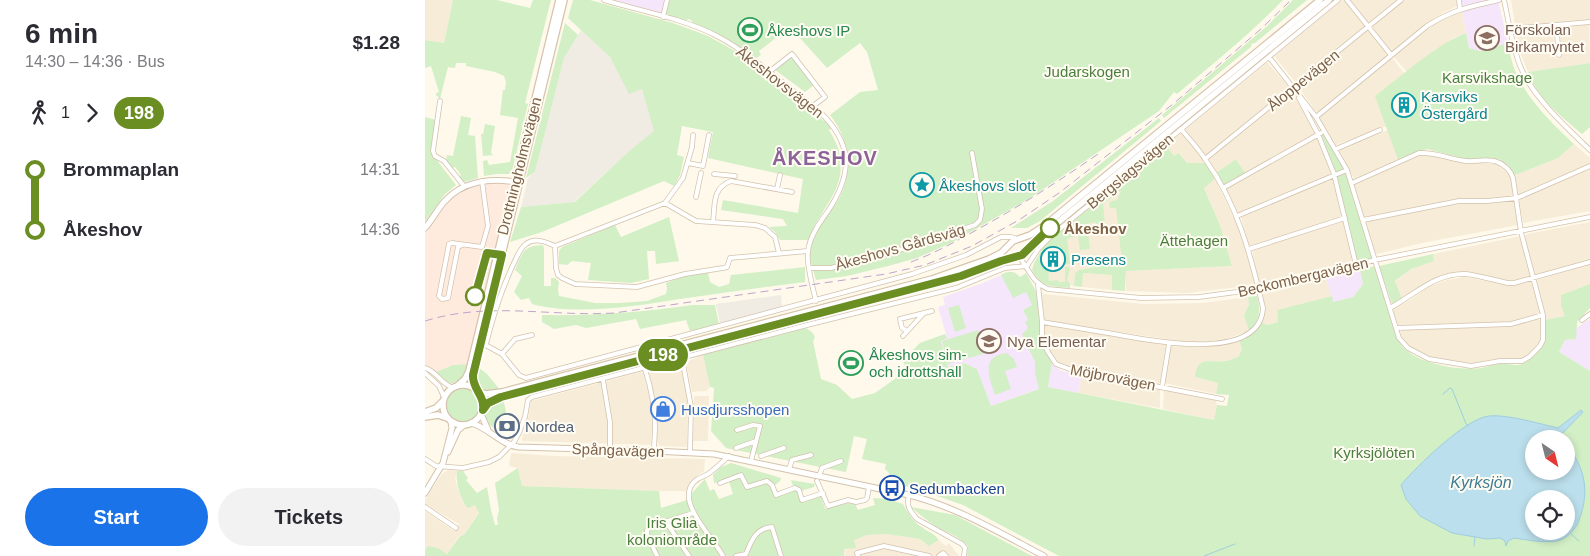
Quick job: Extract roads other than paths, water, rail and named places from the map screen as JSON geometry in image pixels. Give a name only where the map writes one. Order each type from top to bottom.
[{"type":"main road","name":"Drottningholmsvägen","points":[[477,390],[473,375],[559,0]]},
{"type":"main road","name":"Drottningholmsvägen","points":[[517,182],[565,0]]},
{"type":"main road","name":"Bergslagsvägen","points":[[477,390],[491,394],[502,392],[946,275],[989,260],[1014,242],[1031,235],[1044,226],[1320,0]]},
{"type":"main road","name":"Bergslagsvägen","points":[[482,412],[488,403],[501,397],[951,280],[1021,254],[1329,0]]},
{"type":"main road","points":[[1014,242],[1025,244],[1021,254],[1011,252],[1014,242]]},
{"type":"main road","name":"Drottningholmsvägen","points":[[455,387],[468,374],[481,342]]},
{"type":"main road","points":[[425,412],[436,408],[455,387],[467,386],[477,390],[483,401],[482,412],[471,424],[464,425],[438,415],[425,417]]},
{"type":"main road","points":[[443,400],[443,409],[449,420]]},
{"type":"street","name":"Åkeshovsvägen","points":[[603,0],[689,24],[719,37],[743,52],[813,106],[831,123],[841,141],[846,162],[842,185],[814,234],[807,251]]},
{"type":"street","points":[[663,17],[667,0]]},
{"type":"street","name":"Bergslagsvägen","points":[[1026,265],[1050,237],[1338,0]]},
{"type":"street","points":[[1347,0],[1391,55]]},
{"type":"street","name":"Åloppevägen","points":[[1205,159],[1401,0]]},
{"type":"street","points":[[1459,0],[1460,9]]},
{"type":"street","points":[[1316,117],[1427,26],[1445,14],[1499,0]]},
{"type":"street","points":[[1505,0],[1510,29],[1521,69],[1539,96],[1590,150]]},
{"type":"street","points":[[1510,29],[1590,22]]},
{"type":"street","points":[[1556,25],[1559,55]]},
{"type":"street","points":[[769,72],[792,54],[825,97],[813,106]]},
{"type":"street","points":[[1269,57],[1325,130],[1347,170],[1390,308],[1403,343],[1417,354],[1438,361],[1471,366],[1493,361],[1522,361],[1540,346],[1543,340],[1543,315],[1521,232],[1517,198],[1511,174],[1498,162],[1466,161],[1432,152],[1419,153],[1352,183]]},
{"type":"street","points":[[1294,88],[1318,134],[1334,174],[1356,265]]},
{"type":"street","points":[[440,101],[433,151],[435,156],[444,161],[464,186]]},
{"type":"street","points":[[1042,322],[1169,344],[1195,345],[1227,341],[1248,334],[1257,326],[1262,316],[1263,308],[1249,249],[1237,216],[1205,159],[1181,129]]},
{"type":"street","points":[[1223,188],[1325,130]]},
{"type":"street","points":[[1336,149],[1381,130]]},
{"type":"street","points":[[688,163],[703,166],[709,135]]},
{"type":"street","points":[[693,136],[692,147],[683,178],[665,203],[555,246],[535,240],[521,248],[481,342],[502,354],[519,375],[523,377],[816,301],[912,274],[966,256],[1001,237],[1006,236],[1014,242]]},
{"type":"street","name":"Åkeshovs Gårdsväg","points":[[810,268],[831,268],[911,246],[975,225],[980,220],[982,209],[972,153]]},
{"type":"street","points":[[1363,220],[1459,201],[1487,202],[1517,198],[1590,166]]},
{"type":"street","points":[[1237,216],[1347,170]]},
{"type":"street","points":[[733,182],[736,171]]},
{"type":"street","points":[[696,197],[701,173]]},
{"type":"street","points":[[714,174],[735,176]]},
{"type":"street","points":[[777,189],[780,175]]},
{"type":"street","points":[[425,228],[448,198],[464,186],[482,181],[501,179],[517,182]]},
{"type":"street","points":[[462,245],[459,248],[448,298],[442,299],[439,296],[448,247],[452,243],[482,247],[487,226],[482,181]]},
{"type":"street","points":[[713,222],[716,193],[725,183],[733,182],[792,192]]},
{"type":"street","points":[[665,203],[696,221],[755,225],[765,228],[775,237],[779,252]]},
{"type":"street","name":"Beckombergavägen","points":[[1038,285],[1048,289],[1141,298],[1199,297],[1259,289],[1375,260],[1590,217]]},
{"type":"street","points":[[1249,249],[1345,218]]},
{"type":"street","points":[[555,246],[556,268],[558,275],[562,278],[575,284],[637,287],[685,274],[723,268],[727,266],[730,258],[779,252],[807,251],[816,301]]},
{"type":"street","points":[[1021,254],[1038,285]]},
{"type":"street","points":[[1390,308],[1409,298],[1426,285],[1444,277],[1465,274],[1508,283],[1534,278],[1590,262]]},
{"type":"street","points":[[425,459],[436,466],[463,468],[473,467],[499,457],[514,442],[522,425],[528,400],[532,397],[956,288],[1005,268],[1026,265]]},
{"type":"street","name":"Möjbrovägen","points":[[1038,285],[1043,341],[1047,352],[1056,364],[1094,375],[1222,399]]},
{"type":"street","points":[[907,331],[902,328],[900,319],[932,311]]},
{"type":"street","points":[[903,336],[923,313]]},
{"type":"street","points":[[1582,320],[1590,314]]},
{"type":"street","points":[[1397,328],[1511,324],[1543,315]]},
{"type":"street","points":[[502,354],[515,339],[532,335]]},
{"type":"street","points":[[1161,387],[1169,344]]},
{"type":"street","points":[[683,358],[690,401],[690,452]]},
{"type":"street","points":[[425,368],[431,370],[445,385],[455,387]]},
{"type":"street","points":[[645,369],[652,393],[655,416],[654,451]]},
{"type":"street","points":[[425,373],[439,386],[443,400]]},
{"type":"street","points":[[603,380],[610,422],[610,450]]},
{"type":"street","points":[[482,412],[488,430]]},
{"type":"street","points":[[425,493],[442,466],[446,455],[453,428],[449,420]]},
{"type":"street","points":[[471,424],[488,430],[510,446]]},
{"type":"street","points":[[446,455],[458,430],[464,425]]},
{"type":"street","points":[[737,430],[753,425],[760,426],[751,461]]},
{"type":"street","points":[[736,448],[756,441]]},
{"type":"street","name":"Spångavägen","points":[[510,446],[690,452],[729,456],[789,469],[818,478],[928,500],[967,516],[1044,556]]},
{"type":"street","points":[[761,456],[784,448]]},
{"type":"street","points":[[789,469],[792,460],[811,455]]},
{"type":"street","points":[[723,556],[713,539],[693,513],[688,498],[692,484],[699,477],[708,474],[729,456]]},
{"type":"street","points":[[841,461],[822,468],[818,478],[828,506],[848,500],[856,502],[867,498],[869,487]]},
{"type":"street","points":[[720,483],[741,475],[747,487],[767,481],[772,485],[776,494],[795,488],[799,490],[802,500],[823,494]]},
{"type":"street","points":[[909,495],[907,503],[917,519],[962,544],[965,548],[964,556]]},
{"type":"street","points":[[425,507],[456,528]]},
{"type":"street","points":[[649,556],[656,554],[647,530],[693,513]]},
{"type":"street","points":[[666,522],[689,556]]},
{"type":"street","points":[[746,554],[752,538],[757,532],[765,527],[772,527],[781,556]]},
{"type":"street","points":[[858,556],[857,553],[884,546],[929,556]]},
{"type":"street","points":[[939,556],[943,553],[946,556]]},
{"type":"street","points":[[736,556],[746,554],[753,556]]},
{"type":"water","name":"Kyrksjön","points":[[1581,410],[1583,412],[1566,430],[1525,430],[1525,480],[1575,480],[1575,458],[1578,463],[1582,473],[1585,493],[1581,514],[1575,528],[1575,490],[1525,490],[1525,540],[1514,538],[1508,541],[1506,546],[1505,541],[1500,538],[1487,539],[1452,533],[1420,516],[1406,499],[1401,485],[1442,444],[1468,425],[1489,416],[1505,416],[1558,428]]},
{"type":"water","name":"Kyrksjön","points":[[1528,540],[1560,540],[1546,542]]},
{"type":"waterway","points":[[1443,394],[1450,388],[1452,389],[1467,426]]},
{"type":"waterway","points":[[1474,546],[1475,536]]},
{"type":"waterway","points":[[1575,538],[1579,541]]},
{"type":"waterway","points":[[1204,556],[1235,544]]},
{"type":"railway","points":[[425,321],[449,315],[496,311],[614,313],[886,274],[925,265],[972,246],[1019,220],[1059,193],[1173,104],[1261,29],[1291,0]]},
{"type":"railway","points":[[911,262],[946,247],[996,219],[1042,192],[1101,152]]},
{"type":"place","name":"Åkeshovs IP","points":[[750,30]]},
{"type":"place","name":"Förskolan Birkamyntet","points":[[1487,38]]},
{"type":"place","name":"Karsviks Östergård","points":[[1404,105]]},
{"type":"place","name":"Åkeshovs slott","points":[[922,185]]},
{"type":"place","name":"Åkeshov","points":[[1050,228]]},
{"type":"place","name":"Presens","points":[[1053,259]]},
{"type":"place","name":"Nya Elementar","points":[[989,341]]},
{"type":"place","name":"Åkeshovs sim- och idrottshall","points":[[851,363]]},
{"type":"place","name":"Husdjursshopen","points":[[663,409]]},
{"type":"place","name":"Nordea","points":[[507,426]]},
{"type":"place","name":"Sedumbacken","points":[[892,488]]},
{"type":"district","name":"ÅKESHOV","points":[[825,158]]},
{"type":"park label","name":"Judarskogen","points":[[1087,71]]},
{"type":"park label","name":"Karsvikshage","points":[[1487,77]]},
{"type":"park label","name":"Ättehagen","points":[[1194,240]]},
{"type":"park label","name":"Kyrksjölöten","points":[[1374,452]]},
{"type":"park label","name":"Iris Glia koloniområde","points":[[672,530]]}]
